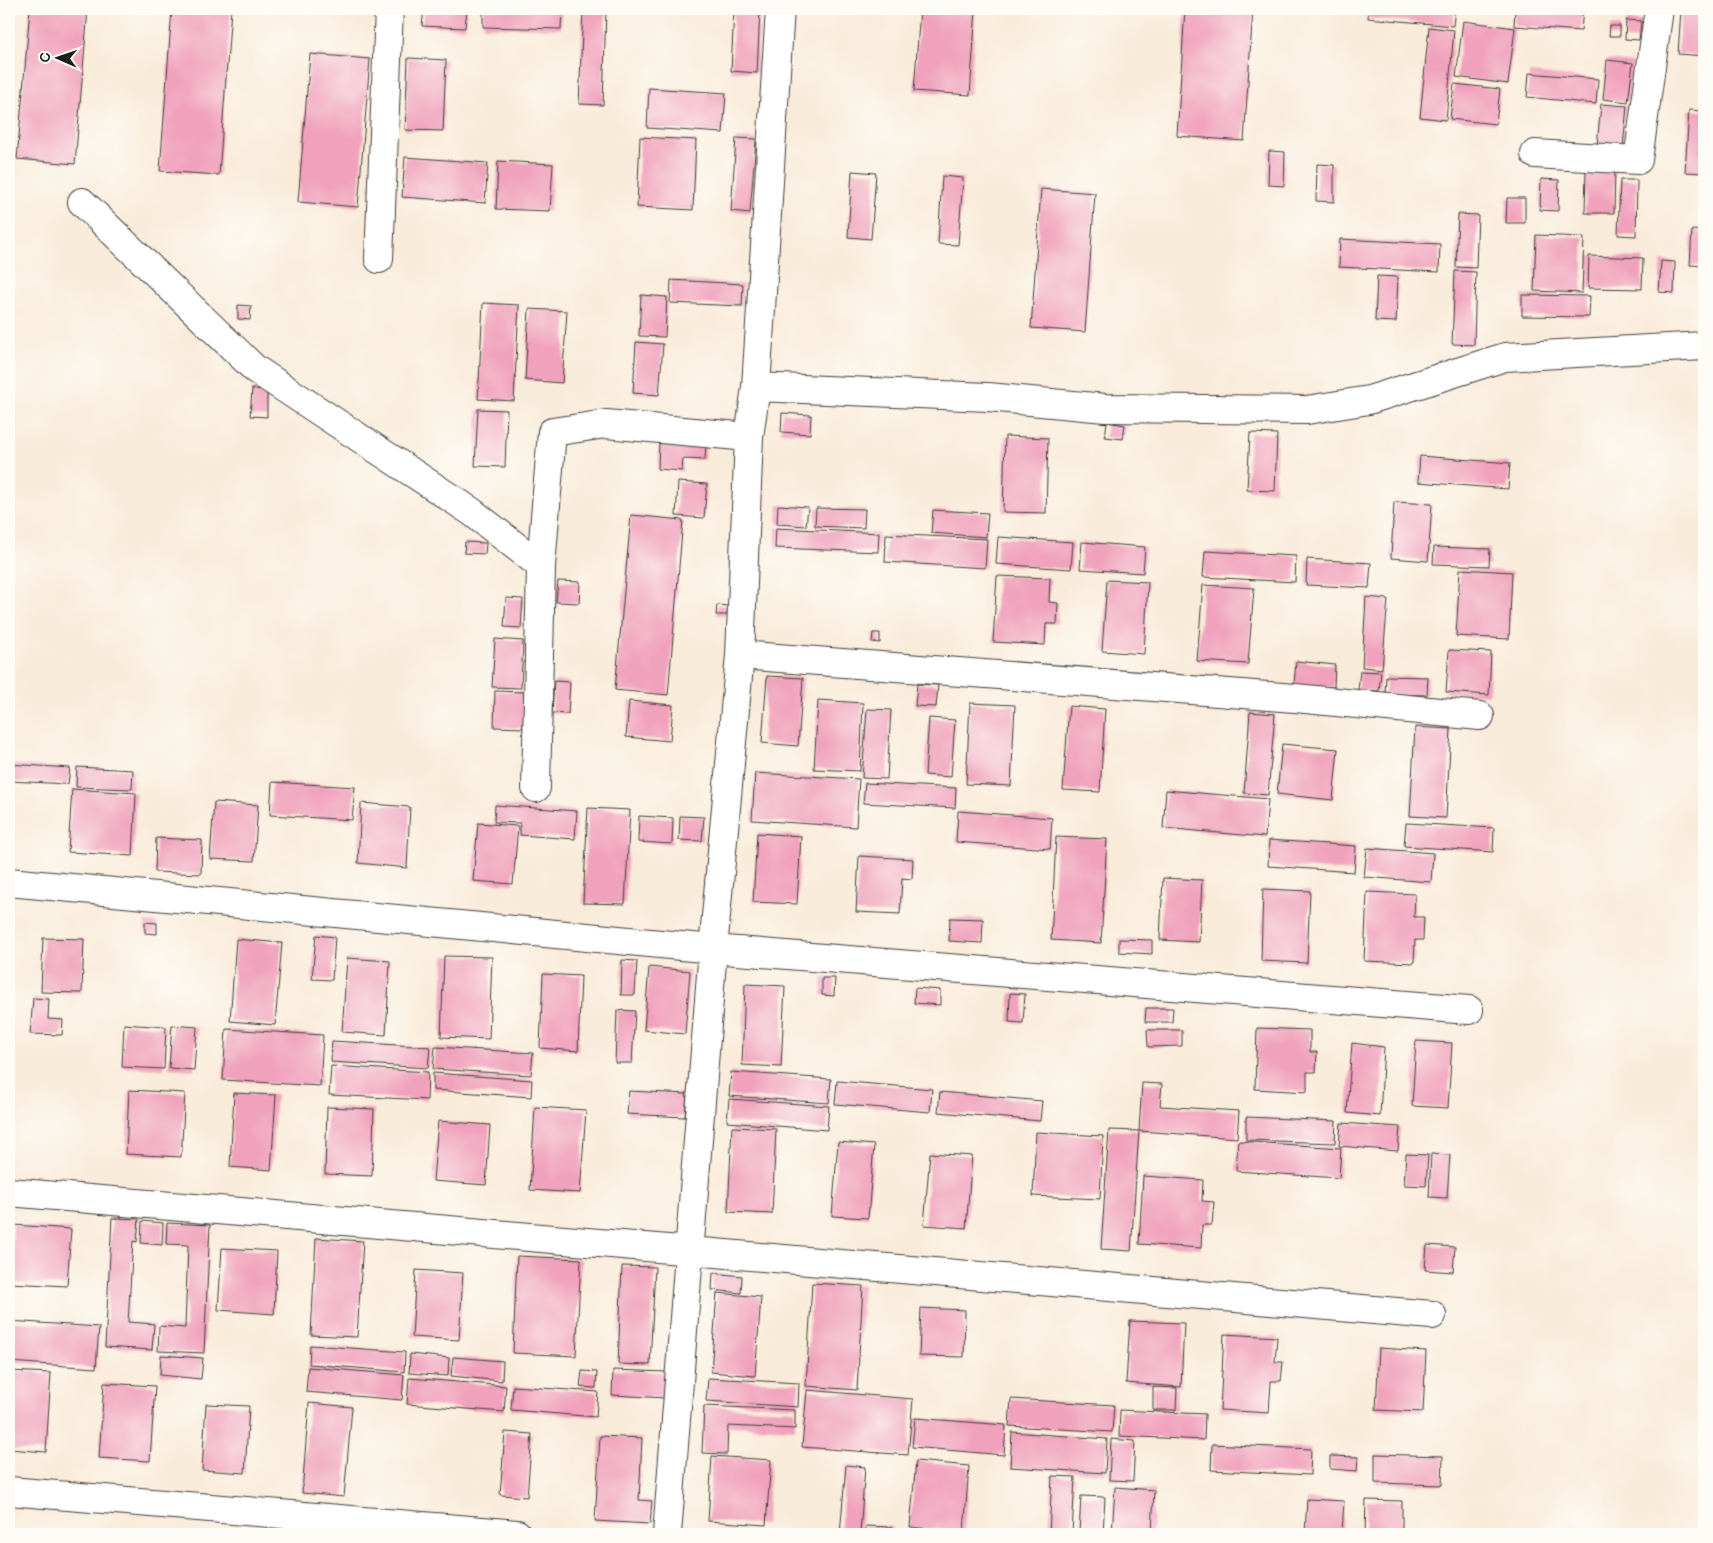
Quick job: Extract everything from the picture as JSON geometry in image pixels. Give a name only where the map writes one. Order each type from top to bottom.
[{"type":"street","points":[[379,259],[389,9]]},
{"type":"street","points":[[667,1534],[713,948],[740,655],[749,437],[756,387],[780,9]]},
{"type":"street","points":[[1535,154],[1638,160],[1659,9]]},
{"type":"street","points":[[82,202],[255,369],[472,512],[541,566]]},
{"type":"street","points":[[756,387],[988,397],[1105,408],[1307,410],[1369,400],[1505,357],[1704,346]]},
{"type":"street","points":[[536,788],[541,566],[552,432],[606,424],[749,437]]},
{"type":"street","points":[[740,655],[1295,698],[1480,716]]},
{"type":"street","points":[[9,882],[713,948],[1469,1010]]},
{"type":"street","points":[[9,1192],[1432,1315]]},
{"type":"street","points":[[9,1491],[517,1534]]},
{"type":"building","points":[[30,9],[88,9],[75,164],[17,159]]},
{"type":"building","points":[[172,9],[231,9],[219,175],[160,171]]},
{"type":"building","points":[[424,9],[467,9],[465,28],[422,26]]},
{"type":"building","points":[[483,9],[562,9],[561,29],[483,27]]},
{"type":"building","points":[[583,9],[606,9],[603,105],[579,104]]},
{"type":"building","points":[[734,9],[760,9],[757,73],[731,71]]},
{"type":"building","points":[[920,9],[976,9],[970,95],[914,91]]},
{"type":"building","points":[[1185,9],[1253,9],[1244,141],[1177,136]]},
{"type":"building","points":[[1369,9],[1455,9],[1453,26],[1368,18]]},
{"type":"building","points":[[1515,9],[1583,9],[1581,31],[1514,26]]},
{"type":"building","points":[[1681,9],[1704,9],[1704,56],[1678,54]]},
{"type":"building","points":[[1626,20],[1641,21],[1639,40],[1625,39]]},
{"type":"building","points":[[1463,21],[1515,28],[1508,84],[1456,77]]},
{"type":"building","points":[[1610,26],[1620,26],[1620,36],[1609,36]]},
{"type":"building","points":[[1429,27],[1454,30],[1446,120],[1420,117]]},
{"type":"building","points":[[310,54],[370,59],[358,207],[298,202]]},
{"type":"building","points":[[408,58],[446,60],[443,131],[405,130]]},
{"type":"building","points":[[1607,60],[1633,63],[1628,102],[1603,99]]},
{"type":"building","points":[[1529,73],[1598,79],[1596,104],[1527,97]]},
{"type":"building","points":[[1454,84],[1500,89],[1496,124],[1450,119]]},
{"type":"building","points":[[649,88],[726,93],[723,133],[647,128]]},
{"type":"building","points":[[1601,104],[1627,106],[1623,148],[1597,146]]},
{"type":"building","points":[[1689,110],[1704,111],[1704,173],[1685,172]]},
{"type":"building","points":[[640,137],[696,140],[693,210],[637,207]]},
{"type":"building","points":[[736,138],[756,139],[750,213],[731,211]]},
{"type":"building","points":[[1269,151],[1285,152],[1284,186],[1268,185]]},
{"type":"building","points":[[405,157],[488,163],[485,203],[402,197]]},
{"type":"building","points":[[498,161],[553,164],[550,211],[496,209]]},
{"type":"building","points":[[1317,164],[1334,165],[1334,202],[1316,201]]},
{"type":"building","points":[[1586,169],[1615,169],[1614,213],[1585,213]]},
{"type":"building","points":[[852,171],[876,173],[871,239],[848,237]]},
{"type":"building","points":[[942,176],[963,178],[958,245],[938,244]]},
{"type":"building","points":[[1541,179],[1559,180],[1558,211],[1540,210]]},
{"type":"building","points":[[1620,180],[1637,180],[1636,236],[1618,235]]},
{"type":"building","points":[[1041,189],[1095,193],[1085,332],[1031,328]]},
{"type":"building","points":[[1507,198],[1525,198],[1525,223],[1506,223]]},
{"type":"building","points":[[1458,214],[1478,215],[1476,268],[1456,267]]},
{"type":"building","points":[[1692,230],[1704,231],[1704,266],[1690,265]]},
{"type":"building","points":[[1536,235],[1584,237],[1582,293],[1534,291]]},
{"type":"building","points":[[1340,239],[1440,244],[1439,272],[1339,267]]},
{"type":"building","points":[[1589,256],[1643,258],[1642,289],[1588,288]]},
{"type":"building","points":[[1661,261],[1675,262],[1674,293],[1659,292]]},
{"type":"building","points":[[1455,271],[1476,272],[1474,345],[1452,344]]},
{"type":"building","points":[[1377,276],[1398,277],[1396,322],[1375,321]]},
{"type":"building","points":[[671,280],[743,284],[742,306],[670,303]]},
{"type":"building","points":[[641,295],[667,297],[665,337],[639,336]]},
{"type":"building","points":[[1522,295],[1590,296],[1589,317],[1522,316]]},
{"type":"building","points":[[483,303],[519,305],[514,401],[478,399]]},
{"type":"building","points":[[238,305],[251,306],[250,320],[238,319]]},
{"type":"building","points":[[529,309],[567,311],[562,383],[525,380]]},
{"type":"building","points":[[636,342],[663,344],[659,395],[633,393]]},
{"type":"building","points":[[252,389],[267,390],[267,417],[250,416]]},
{"type":"building","points":[[478,409],[507,410],[505,467],[475,466]]},
{"type":"building","points":[[782,413],[811,415],[810,434],[781,432]]},
{"type":"building","points":[[1107,422],[1125,425],[1123,439],[1105,437]]},
{"type":"building","points":[[1250,433],[1277,434],[1275,491],[1247,490]]},
{"type":"building","points":[[1005,436],[1048,438],[1046,513],[1003,512]]},
{"type":"building","points":[[659,442],[706,444],[705,460],[683,459],[682,471],[658,469]]},
{"type":"building","points":[[1420,456],[1510,463],[1508,489],[1418,482]]},
{"type":"building","points":[[678,482],[707,484],[704,518],[676,516]]},
{"type":"building","points":[[1394,502],[1432,504],[1428,561],[1391,558]]},
{"type":"building","points":[[778,505],[808,507],[806,526],[777,524]]},
{"type":"building","points":[[816,508],[865,509],[864,528],[815,526]]},
{"type":"building","points":[[933,510],[988,513],[986,537],[931,533]]},
{"type":"building","points":[[631,515],[683,520],[668,695],[615,690]]},
{"type":"building","points":[[776,528],[879,533],[878,552],[775,548]]},
{"type":"building","points":[[886,534],[987,539],[985,568],[885,562]]},
{"type":"building","points":[[998,537],[1073,542],[1071,569],[996,564]]},
{"type":"building","points":[[465,542],[486,543],[485,554],[464,553]]},
{"type":"building","points":[[1082,542],[1145,547],[1143,573],[1080,569]]},
{"type":"building","points":[[1434,547],[1490,549],[1489,566],[1433,564]]},
{"type":"building","points":[[1205,551],[1296,556],[1295,582],[1203,577]]},
{"type":"building","points":[[1307,559],[1371,563],[1369,588],[1306,585]]},
{"type":"building","points":[[1460,569],[1512,572],[1509,639],[1456,636]]},
{"type":"building","points":[[997,576],[1050,578],[1049,602],[1058,603],[1057,624],[1046,624],[1045,645],[993,642]]},
{"type":"building","points":[[1107,580],[1148,582],[1144,654],[1102,651]]},
{"type":"building","points":[[558,581],[580,582],[579,603],[556,602]]},
{"type":"building","points":[[1203,585],[1254,588],[1248,664],[1197,661]]},
{"type":"building","points":[[1366,597],[1388,599],[1382,669],[1362,667]]},
{"type":"building","points":[[506,598],[523,599],[521,628],[504,627]]},
{"type":"building","points":[[717,605],[728,606],[727,615],[716,615]]},
{"type":"building","points":[[873,633],[880,633],[880,643],[872,642]]},
{"type":"building","points":[[495,639],[523,641],[521,688],[492,687]]},
{"type":"building","points":[[1449,650],[1491,652],[1489,695],[1446,692]]},
{"type":"building","points":[[1296,661],[1335,665],[1334,687],[1294,685]]},
{"type":"building","points":[[1360,671],[1381,672],[1379,691],[1358,690]]},
{"type":"building","points":[[767,676],[803,678],[798,746],[762,743]]},
{"type":"building","points":[[1386,676],[1428,677],[1427,695],[1385,694]]},
{"type":"building","points":[[554,681],[570,682],[568,714],[552,713]]},
{"type":"building","points":[[917,684],[938,685],[936,707],[915,706]]},
{"type":"building","points":[[495,691],[525,692],[523,728],[494,727]]},
{"type":"building","points":[[818,700],[863,703],[860,771],[814,769]]},
{"type":"building","points":[[629,701],[673,705],[670,741],[626,737]]},
{"type":"building","points":[[970,703],[1015,705],[1011,786],[966,784]]},
{"type":"building","points":[[1069,706],[1105,709],[1100,792],[1063,790]]},
{"type":"building","points":[[867,709],[891,710],[887,779],[862,778]]},
{"type":"building","points":[[1250,712],[1275,714],[1268,795],[1244,793]]},
{"type":"building","points":[[929,718],[955,720],[951,777],[925,775]]},
{"type":"building","points":[[1415,727],[1451,729],[1446,818],[1410,816]]},
{"type":"building","points":[[1282,744],[1338,749],[1333,800],[1277,794]]},
{"type":"building","points":[[9,764],[70,768],[68,784],[9,781]]},
{"type":"building","points":[[77,767],[133,770],[132,789],[76,787]]},
{"type":"building","points":[[755,773],[859,779],[856,827],[752,820]]},
{"type":"building","points":[[272,782],[355,787],[352,820],[270,815]]},
{"type":"building","points":[[865,783],[956,788],[955,808],[863,803]]},
{"type":"building","points":[[72,789],[136,793],[133,856],[68,852]]},
{"type":"building","points":[[1166,790],[1268,799],[1265,837],[1163,828]]},
{"type":"building","points":[[214,802],[258,805],[254,861],[210,859]]},
{"type":"building","points":[[361,803],[410,807],[407,868],[358,863]]},
{"type":"building","points":[[495,805],[577,811],[575,839],[520,835],[520,823],[494,822]]},
{"type":"building","points":[[588,808],[630,810],[625,904],[583,903]]},
{"type":"building","points":[[958,811],[1052,818],[1050,849],[956,842]]},
{"type":"building","points":[[639,816],[673,818],[672,844],[638,842]]},
{"type":"building","points":[[680,816],[704,817],[702,841],[679,840]]},
{"type":"building","points":[[478,823],[518,826],[513,884],[473,881]]},
{"type":"building","points":[[1406,823],[1494,828],[1493,852],[1404,846]]},
{"type":"building","points":[[757,833],[801,836],[797,904],[753,902]]},
{"type":"building","points":[[1056,837],[1107,839],[1101,943],[1051,940]]},
{"type":"building","points":[[156,838],[202,840],[201,874],[155,872]]},
{"type":"building","points":[[1269,840],[1356,846],[1354,872],[1268,866]]},
{"type":"building","points":[[1367,848],[1433,853],[1431,882],[1364,877]]},
{"type":"building","points":[[859,856],[913,859],[912,879],[902,878],[900,914],[856,912]]},
{"type":"building","points":[[1163,878],[1202,880],[1199,942],[1160,940]]},
{"type":"building","points":[[1263,889],[1310,891],[1307,963],[1261,961]]},
{"type":"building","points":[[1367,892],[1415,894],[1414,917],[1424,917],[1423,940],[1415,940],[1414,963],[1364,961]]},
{"type":"building","points":[[950,918],[983,919],[982,943],[949,941]]},
{"type":"building","points":[[145,922],[157,923],[157,934],[145,933]]},
{"type":"building","points":[[316,935],[335,937],[332,980],[312,979]]},
{"type":"building","points":[[43,938],[84,939],[82,993],[41,992]]},
{"type":"building","points":[[236,939],[282,943],[275,1025],[230,1021]]},
{"type":"building","points":[[1119,939],[1152,940],[1152,954],[1119,952]]},
{"type":"building","points":[[444,956],[492,957],[489,1039],[441,1037]]},
{"type":"building","points":[[347,958],[390,961],[386,1035],[342,1032]]},
{"type":"building","points":[[622,960],[637,961],[635,995],[621,995]]},
{"type":"building","points":[[649,967],[690,971],[685,1034],[644,1030]]},
{"type":"building","points":[[543,974],[581,976],[578,1051],[540,1048]]},
{"type":"building","points":[[822,978],[835,978],[834,996],[822,995]]},
{"type":"building","points":[[745,984],[785,986],[781,1067],[742,1065]]},
{"type":"building","points":[[915,988],[940,990],[940,1005],[914,1003]]},
{"type":"building","points":[[1010,993],[1025,994],[1023,1023],[1009,1022]]},
{"type":"building","points":[[33,998],[49,999],[48,1019],[63,1020],[62,1035],[30,1034]]},
{"type":"building","points":[[1146,1008],[1173,1008],[1172,1022],[1145,1022]]},
{"type":"building","points":[[617,1010],[635,1011],[632,1063],[615,1063]]},
{"type":"building","points":[[124,1024],[166,1027],[164,1069],[122,1067]]},
{"type":"building","points":[[172,1025],[197,1027],[194,1070],[169,1068]]},
{"type":"building","points":[[1257,1028],[1310,1030],[1310,1052],[1317,1052],[1316,1072],[1307,1072],[1307,1092],[1255,1089]]},
{"type":"building","points":[[226,1029],[323,1035],[320,1086],[223,1080]]},
{"type":"building","points":[[1147,1030],[1182,1030],[1182,1046],[1148,1047]]},
{"type":"building","points":[[332,1041],[430,1047],[428,1068],[331,1062]]},
{"type":"building","points":[[1416,1041],[1452,1043],[1448,1108],[1412,1106]]},
{"type":"building","points":[[1352,1043],[1384,1047],[1380,1116],[1347,1113]]},
{"type":"building","points":[[435,1047],[533,1053],[531,1075],[433,1069]]},
{"type":"building","points":[[331,1066],[428,1072],[427,1100],[329,1095]]},
{"type":"building","points":[[731,1072],[831,1079],[829,1103],[729,1096]]},
{"type":"building","points":[[433,1073],[532,1080],[531,1097],[433,1090]]},
{"type":"building","points":[[837,1081],[932,1089],[930,1112],[835,1104]]},
{"type":"building","points":[[1142,1083],[1162,1084],[1160,1106],[1239,1111],[1237,1138],[1139,1131]]},
{"type":"building","points":[[129,1090],[185,1093],[181,1157],[126,1154]]},
{"type":"building","points":[[629,1091],[687,1094],[685,1117],[627,1114]]},
{"type":"building","points":[[940,1092],[1042,1101],[1040,1121],[938,1112]]},
{"type":"building","points":[[234,1093],[276,1095],[271,1170],[230,1167]]},
{"type":"building","points":[[729,1099],[829,1106],[827,1130],[727,1122]]},
{"type":"building","points":[[327,1107],[374,1109],[372,1176],[325,1174]]},
{"type":"building","points":[[535,1107],[586,1110],[580,1193],[530,1190]]},
{"type":"building","points":[[1246,1117],[1336,1121],[1335,1143],[1246,1140]]},
{"type":"building","points":[[438,1121],[490,1125],[486,1185],[433,1181]]},
{"type":"building","points":[[1341,1123],[1400,1127],[1398,1151],[1339,1146]]},
{"type":"building","points":[[732,1127],[776,1129],[772,1214],[728,1212]]},
{"type":"building","points":[[1109,1130],[1139,1131],[1131,1251],[1101,1249]]},
{"type":"building","points":[[1036,1132],[1103,1136],[1100,1199],[1033,1196]]},
{"type":"building","points":[[1238,1141],[1341,1148],[1339,1178],[1236,1171]]},
{"type":"building","points":[[838,1142],[874,1145],[868,1218],[832,1216]]},
{"type":"building","points":[[930,1153],[972,1156],[966,1228],[924,1225]]},
{"type":"building","points":[[1406,1154],[1428,1155],[1426,1186],[1404,1185]]},
{"type":"building","points":[[1431,1154],[1450,1155],[1447,1198],[1429,1197]]},
{"type":"building","points":[[1143,1176],[1203,1180],[1202,1201],[1214,1202],[1212,1225],[1202,1225],[1201,1248],[1139,1244]]},
{"type":"building","points":[[112,1218],[139,1219],[137,1242],[133,1241],[128,1322],[154,1324],[152,1350],[105,1347]]},
{"type":"building","points":[[142,1221],[163,1223],[162,1245],[141,1243]]},
{"type":"building","points":[[167,1223],[210,1225],[204,1353],[158,1351],[159,1326],[185,1328],[188,1245],[166,1244]]},
{"type":"building","points":[[13,1225],[71,1229],[67,1286],[10,1283]]},
{"type":"building","points":[[316,1238],[363,1241],[357,1337],[311,1335]]},
{"type":"building","points":[[1427,1245],[1455,1247],[1453,1272],[1425,1270]]},
{"type":"building","points":[[222,1248],[277,1251],[274,1314],[218,1310]]},
{"type":"building","points":[[517,1256],[581,1259],[576,1356],[513,1353]]},
{"type":"building","points":[[622,1266],[655,1267],[650,1365],[618,1364]]},
{"type":"building","points":[[416,1270],[463,1273],[459,1340],[412,1337]]},
{"type":"building","points":[[713,1273],[742,1276],[741,1293],[712,1290]]},
{"type":"building","points":[[812,1283],[863,1286],[857,1390],[806,1386]]},
{"type":"building","points":[[717,1293],[761,1297],[755,1376],[711,1372]]},
{"type":"building","points":[[921,1308],[965,1310],[964,1357],[919,1356]]},
{"type":"building","points":[[9,1321],[99,1327],[96,1368],[9,1362]]},
{"type":"building","points":[[1130,1321],[1184,1323],[1181,1387],[1126,1383]]},
{"type":"building","points":[[1224,1334],[1277,1337],[1275,1362],[1283,1362],[1281,1381],[1271,1381],[1269,1413],[1220,1410]]},
{"type":"building","points":[[310,1345],[405,1352],[404,1372],[309,1364]]},
{"type":"building","points":[[1379,1348],[1426,1351],[1423,1412],[1376,1410]]},
{"type":"building","points":[[410,1354],[449,1358],[448,1376],[409,1373]]},
{"type":"building","points":[[161,1355],[203,1358],[201,1379],[160,1375]]},
{"type":"building","points":[[453,1357],[503,1361],[502,1381],[451,1376]]},
{"type":"building","points":[[308,1367],[404,1375],[402,1400],[306,1392]]},
{"type":"building","points":[[613,1370],[668,1372],[666,1398],[612,1395]]},
{"type":"building","points":[[9,1371],[51,1373],[46,1452],[9,1449]]},
{"type":"building","points":[[582,1371],[597,1372],[596,1388],[580,1387]]},
{"type":"building","points":[[409,1378],[506,1386],[504,1412],[407,1404]]},
{"type":"building","points":[[708,1378],[799,1383],[798,1407],[706,1401]]},
{"type":"building","points":[[104,1383],[155,1386],[150,1461],[99,1458]]},
{"type":"building","points":[[513,1386],[598,1392],[596,1417],[511,1410]]},
{"type":"building","points":[[1153,1387],[1177,1388],[1176,1410],[1153,1410]]},
{"type":"building","points":[[807,1390],[913,1399],[908,1455],[802,1447]]},
{"type":"building","points":[[1011,1399],[1114,1405],[1112,1432],[1009,1426]]},
{"type":"building","points":[[309,1403],[352,1407],[344,1497],[302,1493]]},
{"type":"building","points":[[206,1404],[249,1406],[245,1473],[202,1470]]},
{"type":"building","points":[[704,1406],[795,1410],[795,1429],[728,1426],[727,1454],[702,1453]]},
{"type":"building","points":[[1120,1410],[1205,1414],[1204,1440],[1119,1436]]},
{"type":"building","points":[[915,1418],[1006,1425],[1004,1455],[912,1447]]},
{"type":"building","points":[[505,1432],[532,1434],[527,1497],[500,1495]]},
{"type":"building","points":[[1012,1432],[1107,1439],[1105,1473],[1010,1467]]},
{"type":"building","points":[[600,1436],[642,1438],[639,1500],[652,1501],[650,1524],[595,1521]]},
{"type":"building","points":[[1111,1439],[1135,1441],[1133,1481],[1109,1480]]},
{"type":"building","points":[[1212,1444],[1311,1449],[1310,1475],[1211,1470]]},
{"type":"building","points":[[1375,1454],[1443,1456],[1442,1485],[1375,1483]]},
{"type":"building","points":[[712,1456],[771,1460],[766,1525],[708,1521]]},
{"type":"building","points":[[1330,1456],[1358,1457],[1357,1471],[1330,1469]]},
{"type":"building","points":[[916,1461],[969,1466],[964,1532],[910,1527]]},
{"type":"building","points":[[846,1465],[865,1467],[860,1534],[840,1534]]},
{"type":"building","points":[[1052,1476],[1075,1477],[1072,1534],[1049,1534]]},
{"type":"building","points":[[1115,1487],[1154,1490],[1152,1534],[1112,1534]]},
{"type":"building","points":[[1081,1496],[1105,1497],[1103,1534],[1079,1534]]},
{"type":"building","points":[[1307,1499],[1344,1501],[1342,1534],[1305,1534]]},
{"type":"building","points":[[1366,1500],[1402,1501],[1402,1534],[1365,1534]]},
{"type":"building","points":[[866,1526],[892,1527],[891,1534],[866,1534]]}]
